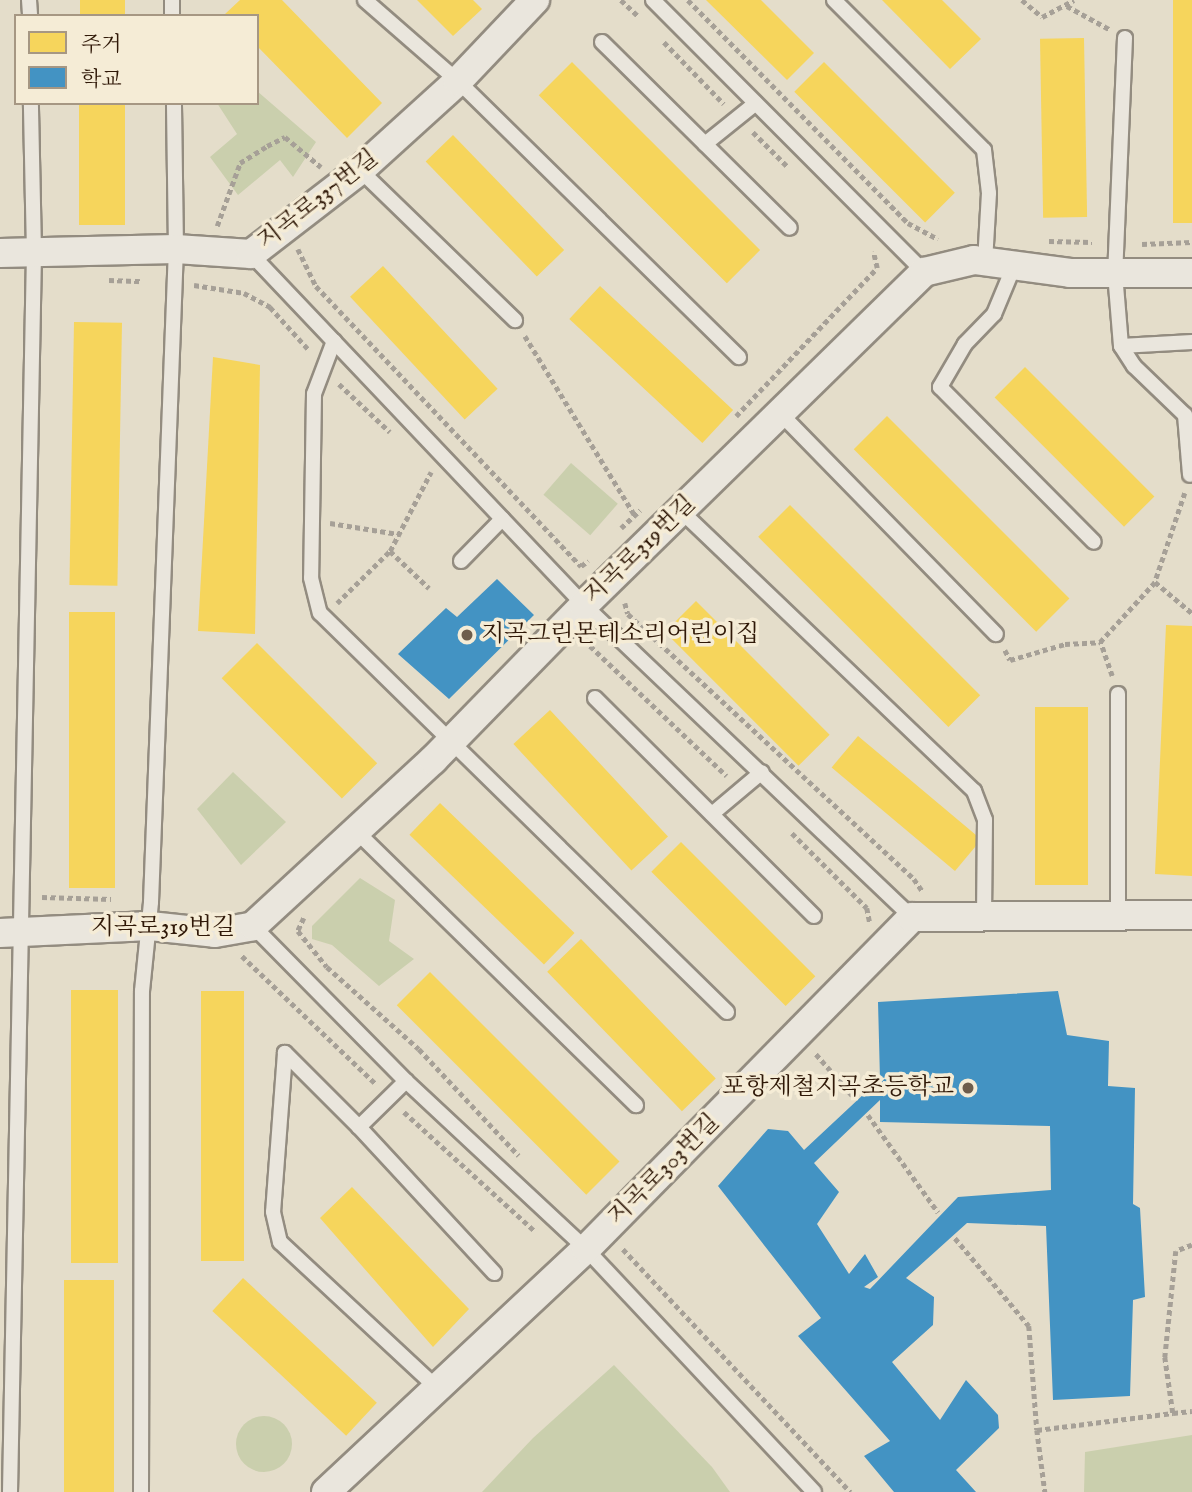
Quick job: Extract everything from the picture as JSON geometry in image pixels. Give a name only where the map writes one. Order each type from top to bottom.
[{"type":"street","name":"지곡로337번길","points":[[0,253],[176,249],[251,254],[360,170],[458,81],[535,0]]},
{"type":"street","points":[[924,272],[985,262],[1115,273],[1192,273]]},
{"type":"street","name":"지곡로319번길","points":[[12,932],[150,926],[215,933],[253,926],[453,740],[584,605],[924,272]]},
{"type":"street","points":[[912,917],[1192,915]]},
{"type":"street","name":"지곡로303번길","points":[[326,1492],[586,1249],[912,917]]},
{"type":"lane","points":[[365,0],[458,81],[739,357]]},
{"type":"lane","points":[[653,0],[924,272]]},
{"type":"lane","points":[[834,0],[984,150],[989,192],[985,262]]},
{"type":"lane","points":[[1125,38],[1115,273],[1121,346],[1134,366],[1185,415],[1190,475]]},
{"type":"lane","points":[[602,42],[790,228]]},
{"type":"lane","points":[[705,144],[756,103]]},
{"type":"lane","points":[[10,1492],[12,932],[34,252],[31,105]]},
{"type":"lane","points":[[141,1492],[142,991],[150,926],[176,249],[174,105]]},
{"type":"lane","points":[[360,170],[515,320]]},
{"type":"lane","points":[[251,254],[584,605],[912,917]]},
{"type":"lane","points":[[1014,266],[994,314],[965,344],[940,387],[1094,542]]},
{"type":"lane","points":[[334,341],[314,394],[311,578],[324,616],[727,1012]]},
{"type":"lane","points":[[1121,346],[1192,342]]},
{"type":"lane","points":[[780,413],[996,634]]},
{"type":"lane","points":[[680,510],[974,791],[985,820],[984,917]]},
{"type":"lane","points":[[461,561],[502,519]]},
{"type":"lane","points":[[1118,694],[1118,915]]},
{"type":"lane","points":[[595,698],[814,916]]},
{"type":"lane","points":[[712,814],[762,772]]},
{"type":"lane","points":[[356,831],[636,1105]]},
{"type":"lane","points":[[253,926],[406,1081],[586,1249],[814,1492]]},
{"type":"lane","points":[[438,1389],[281,1242],[274,1212],[285,1053],[359,1127],[494,1273]]},
{"type":"lane","points":[[359,1127],[406,1081]]},
{"type":"path","points":[[621,0],[640,18]]},
{"type":"path","points":[[688,0],[908,223],[933,240],[944,238]]},
{"type":"path","points":[[1022,0],[1042,17],[1074,0]]},
{"type":"path","points":[[1067,6],[1125,38]]},
{"type":"path","points":[[659,37],[726,106]]},
{"type":"path","points":[[753,132],[790,169]]},
{"type":"path","points":[[206,229],[219,231],[240,163],[267,146],[285,137],[322,167]]},
{"type":"path","points":[[313,175],[333,158]]},
{"type":"path","points":[[308,240],[298,249],[316,286],[581,566],[594,556]]},
{"type":"path","points":[[1127,245],[1192,242]]},
{"type":"path","points":[[731,424],[877,268],[874,252],[865,243]]},
{"type":"path","points":[[194,285],[244,293],[262,303],[309,350]]},
{"type":"path","points":[[515,320],[634,514]]},
{"type":"path","points":[[324,616],[390,551],[431,472]]},
{"type":"path","points":[[996,634],[1010,660],[1065,644],[1100,642],[1155,582],[1190,475]]},
{"type":"path","points":[[618,531],[645,506]]},
{"type":"path","points":[[312,520],[398,534]]},
{"type":"path","points":[[390,551],[429,588]]},
{"type":"path","points":[[1155,582],[1192,613]]},
{"type":"path","points":[[628,614],[914,879],[925,894],[934,894]]},
{"type":"path","points":[[1100,642],[1118,694]]},
{"type":"path","points":[[786,827],[867,908],[870,923]]},
{"type":"path","points":[[42,897],[122,899]]},
{"type":"path","points":[[307,910],[298,931],[327,967],[419,1049],[524,1162]]},
{"type":"path","points":[[246,956],[375,1083]]},
{"type":"path","points":[[806,1064],[825,1045]]},
{"type":"path","points":[[816,1054],[852,1095]]},
{"type":"path","points":[[404,1112],[544,1240]]},
{"type":"path","points":[[868,1115],[938,1212]]},
{"type":"path","points":[[955,1238],[1029,1326],[1045,1492]]},
{"type":"path","points":[[630,1242],[621,1252],[850,1492]]},
{"type":"path","points":[[1173,1413],[1165,1357],[1176,1251],[1192,1245]]},
{"type":"path","points":[[1037,1430],[1192,1411]]},
{"type":"green space","points":[[259,93],[316,142],[293,177],[280,160],[238,195],[210,157],[237,134],[218,105],[259,105]]},
{"type":"green space","points":[[571,463],[618,504],[590,535],[543,495]]},
{"type":"green space","points":[[233,772],[286,822],[241,865],[197,809]]},
{"type":"green space","points":[[360,878],[395,900],[389,941],[414,959],[379,986],[332,945],[312,939],[312,926]]},
{"type":"green space","points":[[614,1365],[712,1467],[730,1492],[482,1492],[533,1438]]},
{"type":"green space","points":[[264,1416],[275,1418],[284,1424],[290,1433],[290,1455],[284,1464],[275,1470],[264,1472],[253,1470],[244,1464],[238,1455],[236,1444],[238,1433],[244,1424],[253,1418]]},
{"type":"green space","points":[[1192,1435],[1192,1492],[1084,1492],[1085,1452]]},
{"type":"building: 주거","points":[[80,0],[125,0],[125,14],[80,14]]},
{"type":"building: 주거","points":[[240,0],[282,0],[382,103],[347,138],[259,48],[259,14],[225,14]]},
{"type":"building: 주거","points":[[417,0],[473,0],[482,9],[453,36]]},
{"type":"building: 주거","points":[[706,0],[761,0],[814,53],[787,80]]},
{"type":"building: 주거","points":[[882,0],[942,0],[981,39],[950,69]]},
{"type":"building: 주거","points":[[1173,0],[1192,0],[1192,223],[1173,223]]},
{"type":"building: 주거","points":[[1084,38],[1087,217],[1043,218],[1040,39]]},
{"type":"building: 주거","points":[[572,62],[760,250],[727,283],[539,95]]},
{"type":"building: 주거","points":[[824,62],[955,193],[925,223],[794,92]]},
{"type":"building: 주거","points":[[79,105],[125,105],[125,225],[79,225]]},
{"type":"building: 주거","points":[[453,135],[564,250],[537,276],[426,161]]},
{"type":"building: 주거","points":[[383,266],[498,389],[465,420],[350,297]]},
{"type":"building: 주거","points":[[600,286],[733,410],[702,443],[569,319]]},
{"type":"building: 주거","points":[[74,322],[122,323],[117,586],[69,585]]},
{"type":"building: 주거","points":[[213,357],[260,365],[255,634],[198,631]]},
{"type":"building: 주거","points":[[1025,367],[1154,496],[1124,527],[995,397]]},
{"type":"building: 주거","points":[[887,416],[1069,598],[1036,632],[854,449]]},
{"type":"building: 주거","points":[[790,505],[980,695],[948,727],[758,537]]},
{"type":"building: 주거","points":[[696,601],[830,735],[799,766],[665,632]]},
{"type":"building: 주거","points":[[69,612],[115,612],[115,888],[69,888]]},
{"type":"building: 주거","points":[[1166,625],[1192,626],[1192,876],[1155,874]]},
{"type":"building: 주거","points":[[257,643],[377,763],[342,799],[222,678]]},
{"type":"building: 주거","points":[[1035,707],[1088,707],[1088,885],[1035,885]]},
{"type":"building: 주거","points":[[550,710],[668,837],[631,871],[513,744]]},
{"type":"building: 주거","points":[[858,736],[981,839],[955,871],[832,767]]},
{"type":"building: 주거","points":[[440,803],[575,933],[544,965],[409,835]]},
{"type":"building: 주거","points":[[681,842],[815,976],[786,1006],[651,872]]},
{"type":"building: 주거","points":[[581,939],[716,1079],[682,1111],[547,972]]},
{"type":"building: 주거","points":[[430,972],[620,1162],[586,1195],[397,1005]]},
{"type":"building: 주거","points":[[71,990],[118,990],[118,1263],[71,1263]]},
{"type":"building: 주거","points":[[201,991],[244,991],[244,1261],[201,1261]]},
{"type":"building: 주거","points":[[352,1187],[469,1309],[433,1347],[320,1218]]},
{"type":"building: 주거","points":[[243,1278],[377,1403],[346,1436],[212,1311]]},
{"type":"building: 주거","points":[[64,1280],[114,1280],[114,1492],[64,1492]]},
{"type":"building: 학교","name":"지곡그린몬테소리어린이집","points":[[497,579],[534,615],[449,699],[398,654],[446,608],[457,617]]},
{"type":"building: 학교","name":"포항제철지곡초등학교","points":[[1058,991],[1067,1035],[1109,1041],[1108,1086],[1135,1088],[1133,1204],[1140,1208],[1145,1297],[1133,1300],[1130,1396],[1053,1400],[1046,1226],[967,1223],[906,1278],[934,1297],[933,1325],[892,1362],[940,1420],[966,1380],[998,1415],[999,1428],[956,1470],[976,1492],[894,1492],[864,1456],[890,1441],[798,1336],[821,1318],[718,1186],[768,1129],[788,1131],[804,1150],[880,1079],[878,1002]],"holes":[[[880,1100],[880,1122],[1050,1126],[1051,1190],[958,1197],[870,1289],[864,1287],[878,1277],[865,1254],[849,1274],[817,1224],[839,1192],[814,1163]]]},
{"type":"place","name":"지곡그린몬테소리어린이집","points":[[467,635]]},
{"type":"place","name":"포항제철지곡초등학교","points":[[968,1088]]}]
